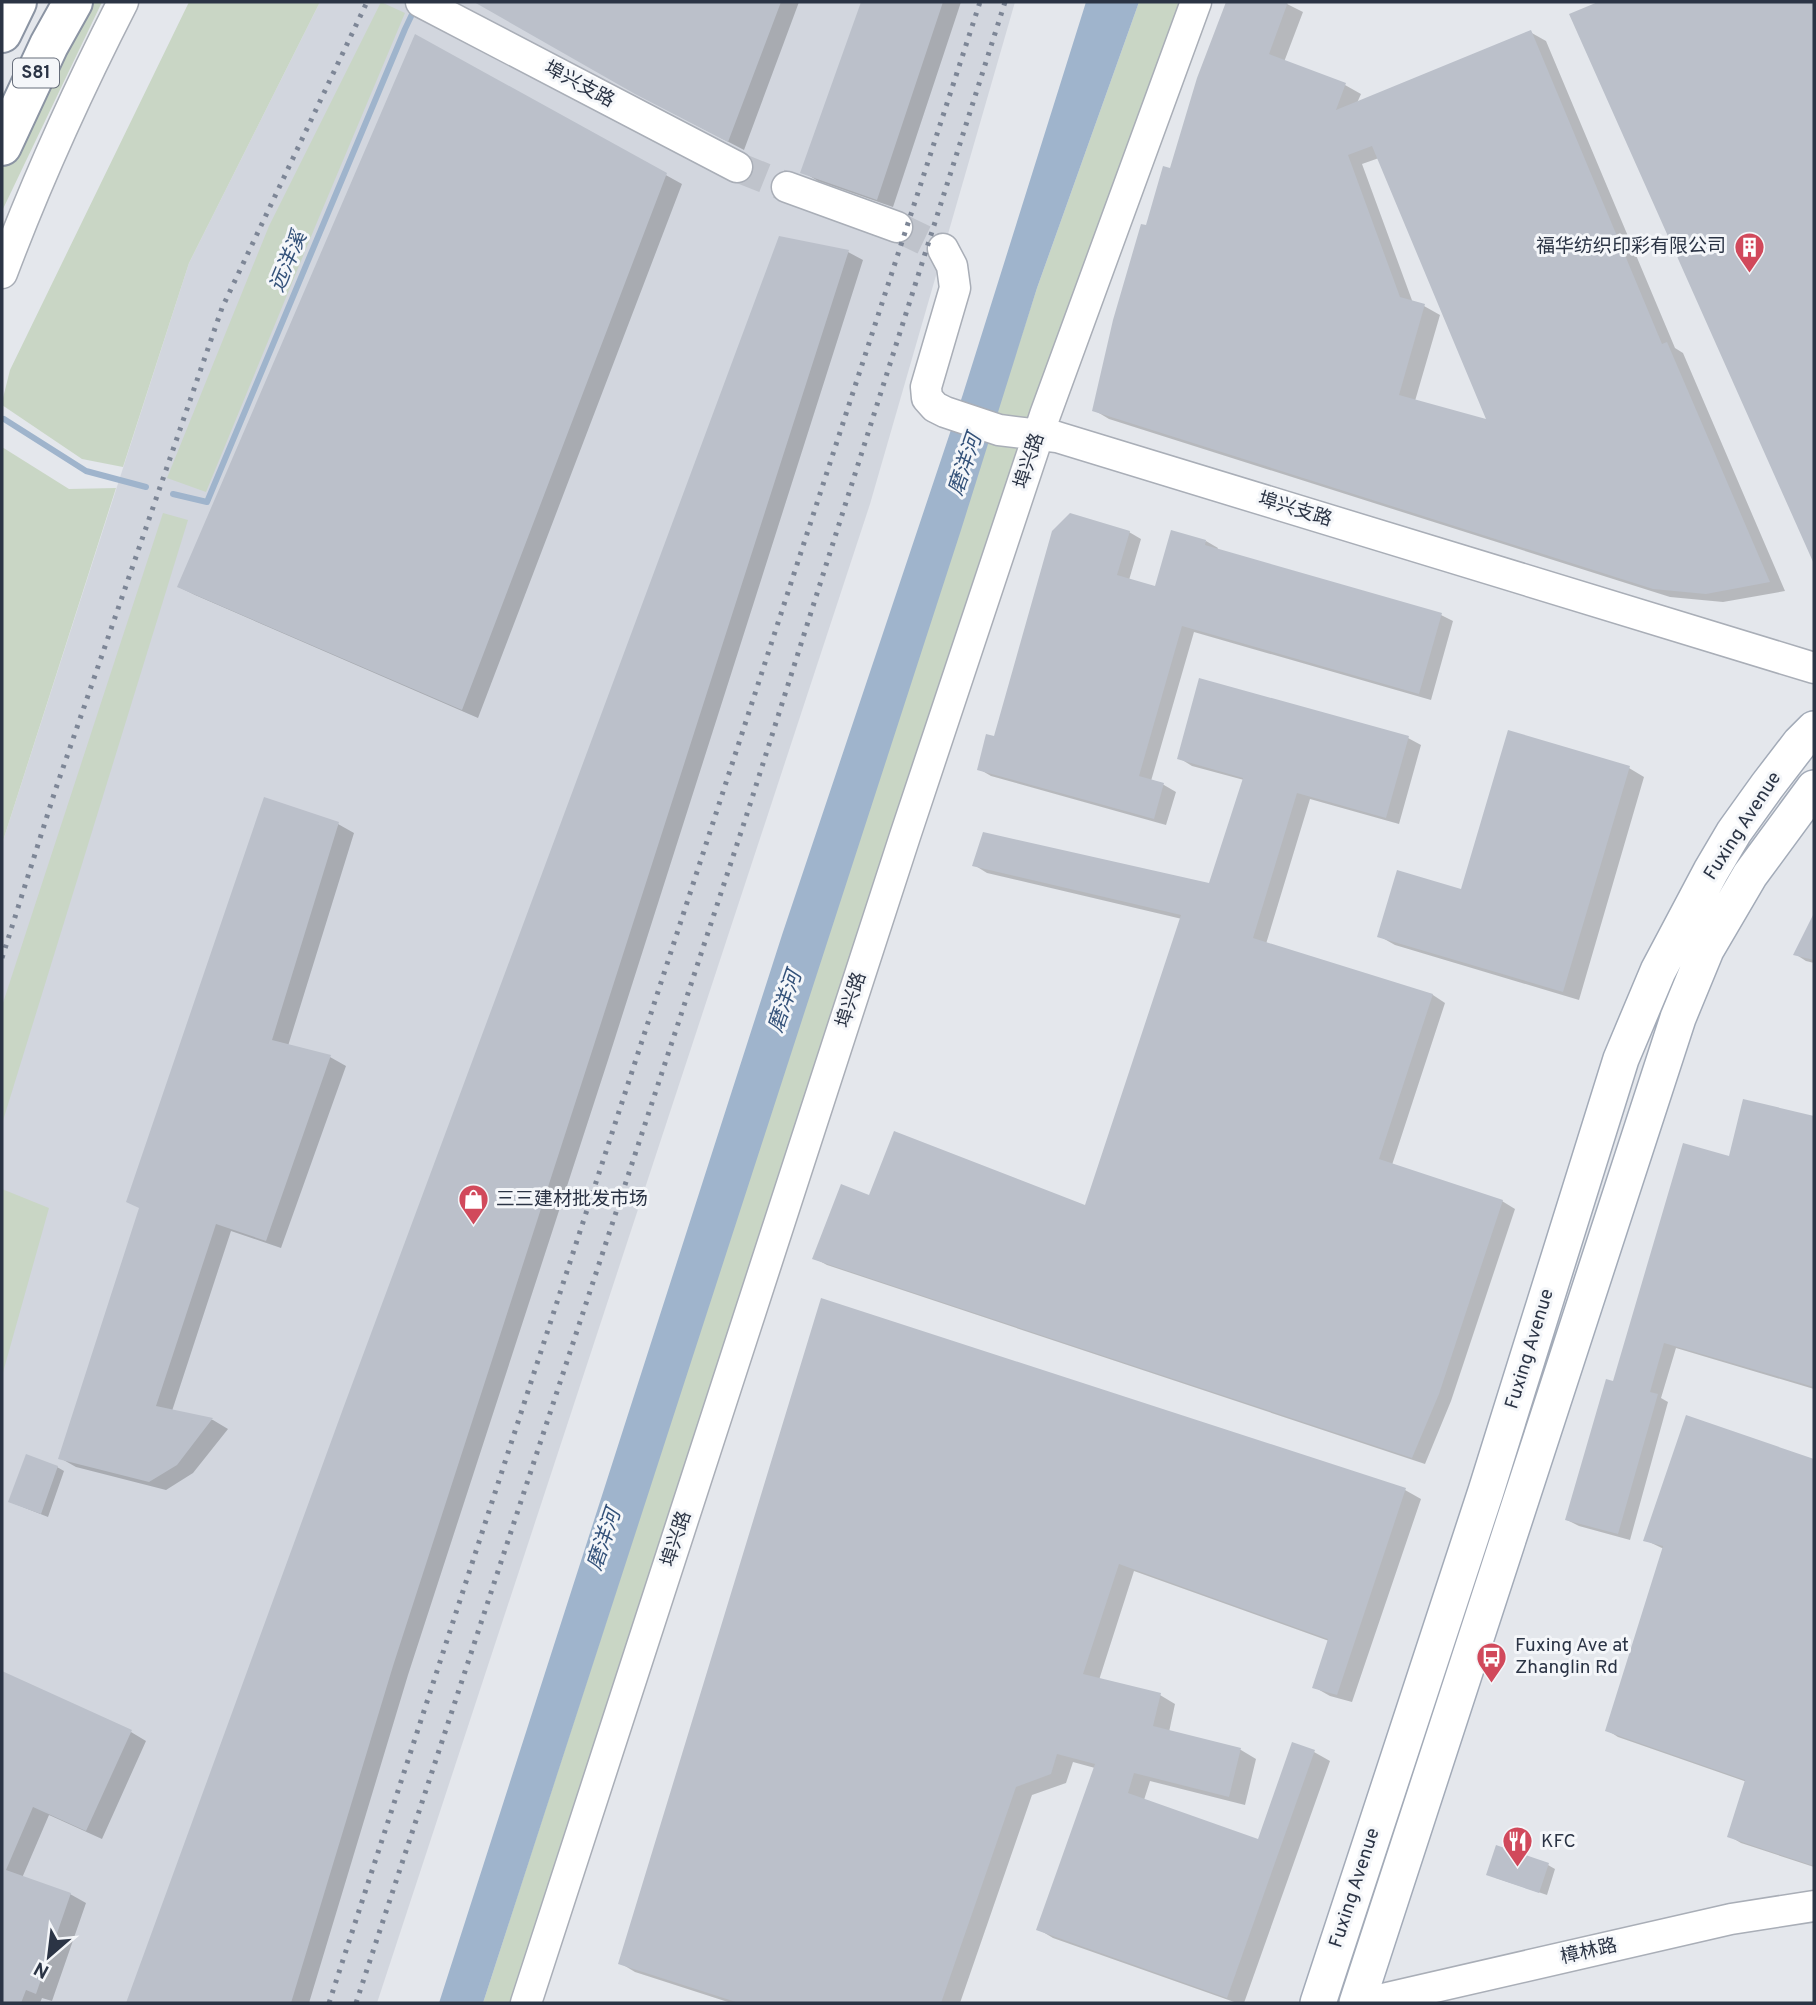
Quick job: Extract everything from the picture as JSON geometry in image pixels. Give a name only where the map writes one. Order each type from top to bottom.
[{"type":"highway","name":"S81","points":[[2,33],[17,2]]},
{"type":"highway","name":"S81","points":[[2,146],[72,2]]},
{"type":"main road","name":"Fuxing Avenue","points":[[1318,2003],[1486,1490],[1621,1059],[1658,971],[1711,870],[1767,786],[1814,729]]},
{"type":"main road","name":"Fuxing Avenue","points":[[1357,2003],[1678,1018],[1706,950],[1750,875],[1814,788]]},
{"type":"street","points":[[2,273],[37,185],[123,2]]},
{"type":"street","name":"埠兴路","points":[[526,2003],[1038,436],[1196,2]]},
{"type":"street","name":"埠兴支路","points":[[427,5],[737,167]]},
{"type":"street","points":[[787,187],[897,227]]},
{"type":"street","name":"埠兴支路","points":[[943,249],[953,267],[955,288],[926,387],[928,398],[935,407],[945,412],[999,430],[1057,437],[1814,668]]},
{"type":"street","name":"樟林路","points":[[1365,2003],[1731,1919],[1814,1906]]},
{"type":"shaded area","points":[[320,2],[1015,2],[870,504],[377,2003],[2,2003],[2,844],[189,263]]},
{"type":"green space","points":[[87,2],[102,2],[2,211],[2,168]]},
{"type":"green space","points":[[189,2],[320,2],[189,263],[123,467],[82,459],[2,405],[2,402],[10,370]]},
{"type":"green space","points":[[381,2],[405,13],[206,492],[167,478],[269,226]]},
{"type":"green space","points":[[1139,2],[1179,2],[890,867],[520,2003],[483,2003],[1037,288]]},
{"type":"green space","points":[[2,447],[69,489],[116,488],[2,844]]},
{"type":"green space","points":[[163,513],[188,520],[2,1124],[2,1006]]},
{"type":"green space","points":[[2,1189],[49,1208],[2,1376]]},
{"type":"water","name":"磨洋河","points":[[1086,2],[1139,2],[1037,288],[483,2003],[439,2003],[782,935],[963,394]]},
{"type":"building","points":[[474,2],[781,2],[728,142],[635,94]]},
{"type":"building","points":[[861,2],[943,2],[877,200],[800,173]]},
{"type":"building","points":[[1226,2],[1288,2],[1269,54],[1346,83],[1336,110],[1531,30],[1662,344],[1667,342],[1770,582],[1706,594],[1653,589],[1092,411],[1113,320],[1141,224],[1146,225],[1163,166],[1170,168],[1197,78]],"holes":[[[1372,146],[1486,419],[1399,395],[1425,304],[1400,297],[1348,155]]]},
{"type":"building","name":"福华纺织印彩有限公司","points":[[1598,2],[1814,2],[1814,564],[1569,14]]},
{"type":"building","points":[[415,34],[667,173],[462,710],[177,587]]},
{"type":"building","name":"三三建材批发市场","points":[[779,236],[849,250],[393,1666],[291,2003],[126,2003],[344,1406]]},
{"type":"building","points":[[1070,513],[1130,531],[1117,575],[1155,586],[1171,530],[1206,540],[1205,545],[1442,613],[1419,694],[1182,626],[1139,776],[1164,783],[1154,819],[977,770],[986,734],[994,736],[1052,531]]},
{"type":"building","points":[[1199,678],[1409,736],[1386,818],[1297,793],[1253,938],[1433,994],[1379,1159],[1503,1200],[1439,1394],[1412,1458],[812,1259],[841,1184],[869,1195],[894,1131],[1085,1205],[1181,915],[972,866],[983,832],[1209,883],[1243,778],[1177,759]]},
{"type":"building","points":[[1508,730],[1630,766],[1563,992],[1377,937],[1397,870],[1461,889]]},
{"type":"building","points":[[264,797],[339,822],[272,1040],[331,1055],[266,1241],[216,1224],[156,1406],[213,1418],[177,1465],[149,1482],[58,1459],[139,1208],[126,1202]]},
{"type":"building","points":[[1814,913],[1814,960],[1793,955]]},
{"type":"building","points":[[1743,1099],[1814,1116],[1814,1387],[1664,1343],[1650,1392],[1658,1394],[1618,1534],[1565,1520],[1606,1379],[1613,1381],[1683,1143],[1729,1156]]},
{"type":"building","points":[[821,1298],[1406,1488],[1337,1695],[1312,1688],[1328,1639],[1119,1564],[1083,1674],[1161,1693],[1153,1726],[1241,1748],[1229,1797],[1134,1773],[1128,1793],[1258,1839],[1292,1742],[1315,1750],[1227,1998],[1036,1930],[1095,1764],[1057,1754],[1051,1774],[1016,1787],[941,2003],[739,2003],[618,1964]]},
{"type":"building","points":[[1686,1415],[1814,1459],[1814,1866],[1727,1837],[1745,1780],[1605,1731],[1663,1546],[1643,1541]]},
{"type":"building","points":[[26,1454],[58,1466],[41,1514],[8,1502]]},
{"type":"building","points":[[2,1671],[132,1730],[86,1831],[33,1807],[6,1870],[71,1893],[36,1994],[26,1990],[21,2003],[2,2003]]},
{"type":"building","name":"KFC","points":[[1496,1845],[1549,1863],[1539,1893],[1486,1875]]},
{"type":"waterway","name":"远洋溪","points":[[173,494],[207,502],[415,8]]},
{"type":"waterway","name":"远洋溪","points":[[4,419],[86,471],[146,487]]},
{"type":"tunnel","points":[[737,167],[787,187]]},
{"type":"tunnel","points":[[897,227],[943,249]]},
{"type":"railway","points":[[2,958],[55,791],[222,308],[367,2]]},
{"type":"railway","points":[[329,2003],[980,2]]},
{"type":"railway","points":[[356,2003],[746,817],[1005,2]]},
{"type":"place","name":"福华纺织印彩有限公司","points":[[1749,274]]},
{"type":"place","name":"三三建材批发市场","points":[[473,1227]]},
{"type":"place","name":"Fuxing Ave at Zhanglin Rd","points":[[1492,1684]]},
{"type":"place","name":"KFC","points":[[1518,1869]]}]
